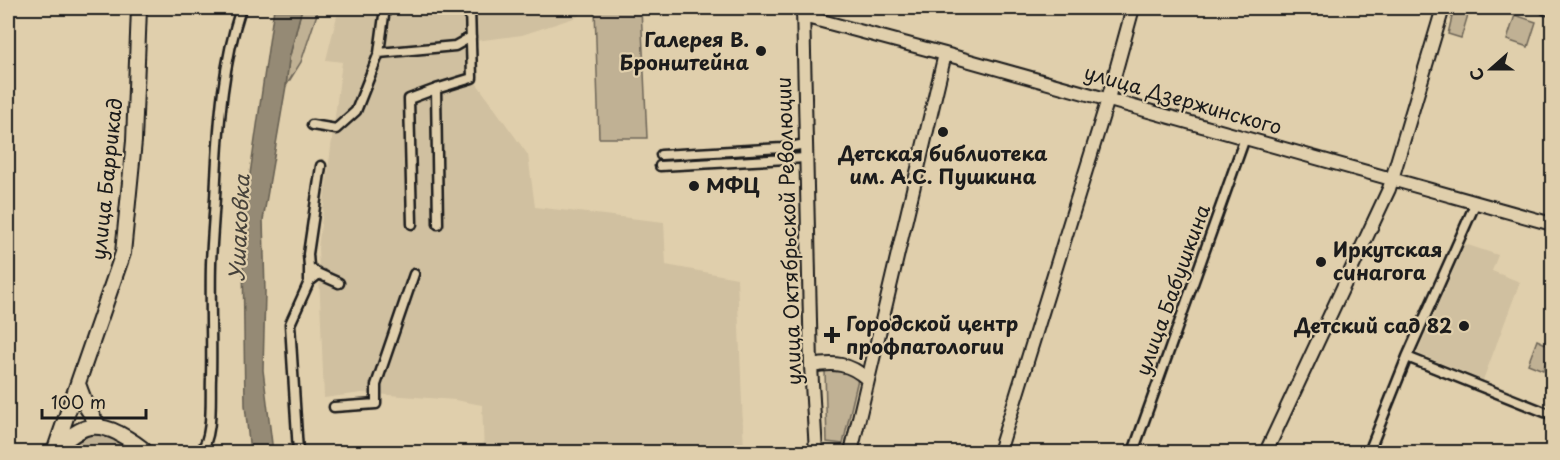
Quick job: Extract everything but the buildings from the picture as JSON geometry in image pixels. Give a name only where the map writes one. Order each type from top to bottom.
[{"type":"main road","name":"улица Баррикад","points":[[54,451],[123,253],[134,141],[140,8]]},
{"type":"main road","points":[[999,453],[1108,99],[1133,8]]},
{"type":"main road","points":[[1266,453],[1392,179],[1443,8]]},
{"type":"main road","points":[[1546,8],[1552,9]]},
{"type":"main road","name":"улица Дзержинского","points":[[803,12],[1552,224]]},
{"type":"main road","name":"улица Октябрьской Революции","points":[[803,12],[811,366],[816,453]]},
{"type":"main road","points":[[851,453],[945,54]]},
{"type":"main road","points":[[811,366],[841,364],[856,369],[867,379]]},
{"type":"main road","points":[[78,384],[87,408],[98,425],[126,437],[139,445],[146,453]]},
{"type":"main road","points":[[54,451],[81,430],[98,425]]},
{"type":"street","points":[[200,453],[208,435],[210,413],[213,338],[211,264],[221,101],[230,44],[241,8]]},
{"type":"street","points":[[312,125],[336,129],[356,111],[379,52],[385,8]]},
{"type":"street","points":[[412,224],[409,99],[472,78],[470,8]]},
{"type":"street","points":[[379,52],[455,46],[471,37]]},
{"type":"street","points":[[436,89],[438,224]]},
{"type":"street","name":"улица Бабушкина","points":[[1133,453],[1245,138]]},
{"type":"street","points":[[661,155],[806,144]]},
{"type":"street","points":[[660,166],[806,158]]},
{"type":"street","points":[[298,453],[290,324],[309,282],[308,254],[321,166]]},
{"type":"street","points":[[1369,453],[1407,357],[1476,202]]},
{"type":"street","points":[[309,267],[339,283]]},
{"type":"street","points":[[309,282],[319,274]]},
{"type":"street","points":[[334,407],[376,404],[376,385],[413,276]]},
{"type":"street","points":[[1407,357],[1552,415]]},
{"type":"shaded area","name":"Ушаковка","points":[[274,8],[302,8],[289,59],[263,220],[265,292],[263,370],[273,452],[250,452],[245,405],[243,253],[248,188]]},
{"type":"shaded area","points":[[302,8],[319,8],[301,62],[286,86],[289,59]]},
{"type":"shaded area","points":[[339,8],[584,8],[584,11],[577,17],[522,35],[475,41],[475,81],[528,155],[535,207],[664,222],[666,265],[737,278],[744,452],[484,452],[482,405],[455,400],[362,393],[324,398],[318,248],[342,62],[326,60]]},
{"type":"shaded area","points":[[595,8],[641,8],[647,138],[599,138]]},
{"type":"shaded area","points":[[1454,8],[1470,8],[1461,38],[1448,34]]},
{"type":"shaded area","points":[[1515,15],[1536,22],[1528,47],[1507,40]]},
{"type":"shaded area","points":[[1465,244],[1498,255],[1492,271],[1520,282],[1483,380],[1417,353]]},
{"type":"shaded area","points":[[1537,340],[1552,347],[1543,370],[1528,364]]},
{"type":"shaded area","points":[[833,368],[843,369],[858,379],[843,444],[827,442],[825,371]]},
{"type":"shaded area","points":[[92,433],[120,440],[135,452],[70,452],[76,443]]},
{"type":"tram line","points":[[1535,8],[1552,12]]},
{"type":"place","name":"Галерея В. Бронштейна","points":[[761,51]]},
{"type":"place","name":"Детская библиотека им. А.С. Пушкина","points":[[943,132]]},
{"type":"place","name":"МФЦ","points":[[694,186]]},
{"type":"place","name":"Иркутская синагога","points":[[1321,262]]},
{"type":"place","name":"Детский сад 82","points":[[1464,326]]},
{"type":"place","name":"Городской центр профпатологии","points":[[832,335]]}]
